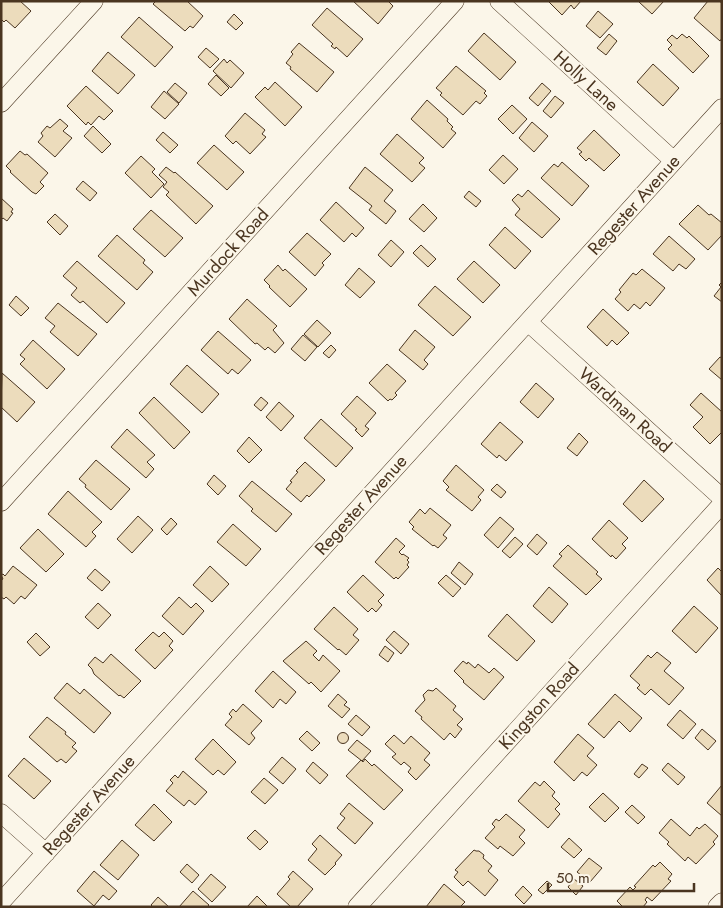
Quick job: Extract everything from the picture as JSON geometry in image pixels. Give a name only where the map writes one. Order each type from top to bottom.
[{"type":"street","points":[[1,103],[94,1]]},
{"type":"street","name":"Murdock Road","points":[[1,502],[455,1]]},
{"type":"street","name":"Holly Lane","points":[[499,1],[674,161]]},
{"type":"street","name":"Regester Avenue","points":[[1,902],[722,108]]},
{"type":"street","name":"Wardman Road","points":[[528,322],[722,498]]},
{"type":"street","name":"Kingston Road","points":[[357,907],[722,504]]},
{"type":"street","points":[[1,813],[46,853]]},
{"type":"street","points":[[717,907],[722,902]]},
{"type":"building","points":[[1,1],[20,1],[31,11],[15,28],[6,20],[4,22],[1,19]]},
{"type":"building","points":[[156,1],[187,1],[203,16],[193,28],[190,26],[185,31],[153,4]]},
{"type":"building","points":[[353,1],[388,1],[393,6],[378,24]]},
{"type":"building","points":[[548,1],[581,1],[574,9],[571,5],[562,15]]},
{"type":"building","points":[[640,1],[664,1],[652,14]]},
{"type":"building","points":[[708,1],[719,1],[722,3],[722,38],[720,41],[694,18]]},
{"type":"building","points":[[327,8],[363,39],[347,57],[336,47],[335,49],[331,46],[333,44],[312,25]]},
{"type":"building","points":[[598,11],[613,24],[600,38],[586,26]]},
{"type":"building","points":[[234,14],[243,23],[236,30],[227,22]]},
{"type":"building","points":[[139,17],[173,47],[155,67],[121,37]]},
{"type":"building","points":[[484,33],[516,62],[500,80],[468,51]]},
{"type":"building","points":[[609,34],[617,41],[606,55],[597,48]]},
{"type":"building","points":[[682,34],[687,38],[689,36],[709,56],[693,73],[668,49],[672,45],[667,40],[672,35],[677,39]]},
{"type":"building","points":[[299,43],[334,72],[317,92],[290,69],[291,67],[286,63],[293,54],[291,52]]},
{"type":"building","points":[[206,48],[219,59],[210,68],[198,57]]},
{"type":"building","points":[[108,52],[135,75],[118,94],[92,71]]},
{"type":"building","points":[[224,59],[227,63],[230,60],[244,73],[231,88],[213,71]]},
{"type":"building","points":[[653,64],[679,88],[663,106],[637,82]]},
{"type":"building","points":[[456,66],[486,91],[484,93],[487,96],[480,104],[476,101],[463,115],[440,95],[442,93],[436,88]]},
{"type":"building","points":[[216,75],[229,88],[221,96],[208,84]]},
{"type":"building","points":[[275,82],[302,107],[285,126],[255,97],[265,87],[268,90]]},
{"type":"building","points":[[175,83],[187,93],[179,103],[167,92]]},
{"type":"building","points":[[542,83],[551,91],[538,106],[529,98]]},
{"type":"building","points":[[86,86],[113,111],[104,120],[99,116],[91,125],[88,122],[86,125],[67,106]]},
{"type":"building","points":[[164,91],[179,104],[165,119],[151,107]]},
{"type":"building","points":[[555,96],[564,103],[551,118],[543,111]]},
{"type":"building","points":[[427,100],[448,119],[447,121],[453,127],[451,129],[456,133],[443,148],[411,119]]},
{"type":"building","points":[[512,105],[527,119],[513,134],[498,119]]},
{"type":"building","points":[[245,113],[265,130],[262,134],[266,137],[250,154],[236,141],[233,144],[225,136]]},
{"type":"building","points":[[60,119],[68,126],[63,131],[72,138],[55,157],[38,142],[43,136],[41,133],[47,126],[50,128]]},
{"type":"building","points":[[532,122],[548,136],[534,152],[519,138]]},
{"type":"building","points":[[93,126],[111,144],[102,153],[84,136]]},
{"type":"building","points":[[594,130],[620,155],[604,171],[589,158],[586,161],[579,154],[582,152],[577,148]]},
{"type":"building","points":[[163,132],[178,145],[170,153],[156,140]]},
{"type":"building","points":[[397,134],[424,158],[419,163],[425,168],[412,182],[380,154]]},
{"type":"building","points":[[214,145],[244,172],[227,190],[197,163]]},
{"type":"building","points":[[20,151],[25,155],[27,154],[48,173],[40,182],[44,186],[36,194],[10,172],[6,166]]},
{"type":"building","points":[[503,155],[518,169],[504,184],[489,170]]},
{"type":"building","points":[[141,156],[155,169],[152,172],[164,184],[151,198],[125,173]]},
{"type":"building","points":[[562,162],[589,186],[572,206],[541,178],[554,164],[558,167]]},
{"type":"building","points":[[166,167],[175,172],[213,206],[196,224],[166,195],[169,192],[163,187],[167,182],[159,175]]},
{"type":"building","points":[[365,167],[393,190],[384,201],[396,211],[386,224],[369,210],[372,206],[349,188]]},
{"type":"building","points":[[83,181],[97,193],[90,201],[76,189]]},
{"type":"building","points":[[528,190],[560,219],[542,238],[515,215],[520,209],[512,200],[518,194],[522,197]]},
{"type":"building","points":[[469,191],[481,201],[476,207],[464,197]]},
{"type":"building","points":[[1,198],[13,209],[11,212],[13,213],[7,221],[3,218],[1,220]]},
{"type":"building","points":[[336,202],[364,228],[356,237],[352,233],[344,242],[320,220]]},
{"type":"building","points":[[423,204],[437,218],[424,232],[409,219]]},
{"type":"building","points":[[698,205],[722,223],[722,235],[708,250],[679,224]]},
{"type":"building","points":[[151,210],[183,238],[165,257],[133,229]]},
{"type":"building","points":[[55,214],[68,226],[60,235],[47,222]]},
{"type":"building","points":[[505,227],[531,251],[515,269],[489,245]]},
{"type":"building","points":[[307,233],[331,254],[322,263],[324,265],[315,276],[289,252]]},
{"type":"building","points":[[117,235],[145,260],[143,263],[153,272],[137,290],[98,256]]},
{"type":"building","points":[[669,236],[695,259],[686,269],[679,264],[673,271],[653,254]]},
{"type":"building","points":[[391,240],[404,252],[391,267],[378,255]]},
{"type":"building","points":[[421,245],[436,259],[428,267],[413,253]]},
{"type":"building","points":[[77,261],[125,303],[107,323],[83,301],[80,303],[71,295],[77,288],[63,276]]},
{"type":"building","points":[[474,261],[500,285],[483,303],[457,279]]},
{"type":"building","points":[[278,265],[307,289],[290,307],[264,280]]},
{"type":"building","points":[[359,268],[375,282],[360,298],[345,285]]},
{"type":"building","points":[[642,269],[665,288],[650,306],[646,302],[640,309],[634,304],[628,311],[615,299],[621,292],[619,290],[633,273],[636,275]]},
{"type":"building","points":[[722,282],[722,302],[714,296],[721,287],[719,285]]},
{"type":"building","points":[[435,286],[471,317],[453,336],[418,305]]},
{"type":"building","points":[[16,296],[29,308],[21,316],[9,305]]},
{"type":"building","points":[[247,299],[277,326],[273,330],[284,343],[275,353],[268,347],[265,350],[257,343],[255,344],[229,319]]},
{"type":"building","points":[[58,303],[97,334],[78,356],[50,332],[55,326],[45,318]]},
{"type":"building","points":[[603,309],[629,333],[617,345],[612,340],[607,346],[587,327]]},
{"type":"building","points":[[317,320],[331,333],[318,347],[304,334]]},
{"type":"building","points":[[415,330],[435,347],[424,360],[428,364],[423,370],[399,350]]},
{"type":"building","points":[[218,331],[251,360],[238,374],[232,369],[228,374],[201,350]]},
{"type":"building","points":[[303,335],[317,347],[305,361],[291,349]]},
{"type":"building","points":[[33,340],[65,369],[47,389],[20,364],[25,359],[20,355]]},
{"type":"building","points":[[331,345],[336,350],[329,358],[323,353]]},
{"type":"building","points":[[720,357],[722,358],[722,380],[709,369]]},
{"type":"building","points":[[387,364],[406,381],[395,393],[397,395],[388,401],[369,383]]},
{"type":"building","points":[[187,365],[219,394],[202,413],[170,384]]},
{"type":"building","points":[[2,373],[35,402],[17,422],[1,407]]},
{"type":"building","points":[[536,383],[554,399],[538,418],[520,402]]},
{"type":"building","points":[[701,393],[722,412],[722,432],[710,444],[693,427],[703,417],[690,405]]},
{"type":"building","points":[[357,396],[376,413],[365,426],[369,429],[362,437],[355,430],[357,429],[341,414]]},
{"type":"building","points":[[154,397],[190,432],[174,449],[139,413]]},
{"type":"building","points":[[261,397],[268,403],[261,411],[254,405]]},
{"type":"building","points":[[279,402],[294,416],[281,431],[266,417]]},
{"type":"building","points":[[321,419],[353,448],[336,467],[304,438]]},
{"type":"building","points":[[500,422],[523,442],[506,461],[499,455],[497,458],[481,444]]},
{"type":"building","points":[[127,429],[155,455],[147,462],[154,469],[146,478],[111,447]]},
{"type":"building","points":[[579,433],[588,442],[577,456],[567,448]]},
{"type":"building","points":[[249,437],[262,450],[249,463],[237,451]]},
{"type":"building","points":[[96,460],[130,489],[111,510],[85,487],[86,485],[79,479]]},
{"type":"building","points":[[305,462],[325,480],[309,497],[307,495],[301,502],[286,489],[298,472],[296,471]]},
{"type":"building","points":[[456,465],[484,490],[478,497],[481,500],[472,511],[446,490],[449,487],[443,481]]},
{"type":"building","points":[[214,475],[226,486],[218,495],[207,484]]},
{"type":"building","points":[[644,480],[664,499],[642,522],[623,504]]},
{"type":"building","points":[[252,481],[292,514],[276,532],[251,511],[253,509],[239,496]]},
{"type":"building","points":[[497,484],[506,492],[501,498],[491,490]]},
{"type":"building","points":[[68,491],[102,522],[92,532],[96,536],[86,547],[48,514]]},
{"type":"building","points":[[430,508],[451,525],[443,535],[447,538],[438,548],[412,529],[414,527],[409,522],[420,509],[425,514]]},
{"type":"building","points":[[138,516],[153,530],[132,553],[117,539]]},
{"type":"building","points":[[500,517],[514,529],[498,548],[484,535]]},
{"type":"building","points":[[171,518],[177,524],[167,535],[161,529]]},
{"type":"building","points":[[609,520],[628,538],[622,544],[626,548],[616,559],[612,555],[611,557],[592,539]]},
{"type":"building","points":[[233,524],[261,549],[246,566],[217,542]]},
{"type":"building","points":[[38,529],[64,554],[46,572],[20,548]]},
{"type":"building","points":[[537,534],[547,543],[537,555],[527,546]]},
{"type":"building","points":[[515,537],[523,544],[510,558],[502,551]]},
{"type":"building","points":[[396,538],[405,546],[399,552],[409,558],[407,565],[409,567],[398,579],[396,577],[394,579],[375,562]]},
{"type":"building","points":[[568,545],[598,572],[596,574],[602,579],[586,595],[553,566],[562,556],[559,554]]},
{"type":"building","points":[[459,562],[473,574],[465,585],[451,573]]},
{"type":"building","points":[[13,566],[37,585],[25,599],[21,596],[14,604],[6,597],[4,599],[1,597],[1,580],[3,579],[1,575],[5,576]]},
{"type":"building","points":[[210,566],[229,584],[212,602],[193,585]]},
{"type":"building","points":[[718,568],[722,572],[722,596],[707,580]]},
{"type":"building","points":[[95,569],[110,582],[102,591],[87,578]]},
{"type":"building","points":[[363,575],[384,595],[378,601],[382,605],[376,612],[372,608],[368,612],[347,592]]},
{"type":"building","points":[[446,575],[461,588],[453,597],[438,583]]},
{"type":"building","points":[[549,587],[568,604],[552,623],[533,606]]},
{"type":"building","points":[[179,597],[191,608],[196,603],[204,611],[183,635],[162,616]]},
{"type":"building","points":[[98,603],[111,615],[98,629],[85,617]]},
{"type":"building","points":[[694,606],[718,628],[696,653],[672,631]]},
{"type":"building","points":[[334,607],[358,629],[353,635],[359,640],[346,655],[314,629]]},
{"type":"building","points":[[507,614],[535,641],[517,661],[488,636]]},
{"type":"building","points":[[394,631],[409,644],[401,654],[386,640]]},
{"type":"building","points":[[153,632],[159,637],[164,632],[173,641],[169,646],[173,650],[155,669],[135,650]]},
{"type":"building","points":[[36,633],[50,647],[40,656],[27,642]]},
{"type":"building","points":[[306,641],[317,651],[313,655],[319,661],[323,655],[340,671],[321,692],[283,661]]},
{"type":"building","points":[[385,646],[394,653],[388,662],[379,655]]},
{"type":"building","points":[[657,652],[671,663],[664,671],[684,688],[669,705],[651,689],[645,695],[637,688],[640,685],[630,676],[648,655],[651,658]]},
{"type":"building","points":[[111,654],[141,681],[124,698],[119,696],[94,674],[88,665],[95,657],[103,663]]},
{"type":"building","points":[[463,661],[467,664],[468,662],[475,668],[478,664],[489,673],[494,668],[504,677],[484,700],[463,682],[454,671]]},
{"type":"building","points":[[273,671],[296,692],[286,704],[280,699],[273,708],[255,691]]},
{"type":"building","points":[[67,683],[80,694],[84,689],[111,713],[94,733],[54,698]]},
{"type":"building","points":[[436,688],[456,706],[453,710],[463,719],[457,725],[462,729],[455,738],[450,733],[444,740],[415,711],[425,700],[423,695],[428,690],[433,691]]},
{"type":"building","points":[[338,694],[347,702],[344,705],[350,709],[342,718],[328,706]]},
{"type":"building","points":[[615,694],[642,718],[630,732],[619,721],[604,738],[588,724]]},
{"type":"building","points":[[243,704],[262,721],[251,733],[255,738],[249,745],[225,725],[232,717],[229,714],[233,709],[236,712]]},
{"type":"building","points":[[680,710],[696,724],[683,739],[667,725]]},
{"type":"building","points":[[356,715],[370,727],[362,736],[348,724]]},
{"type":"building","points":[[47,717],[66,732],[65,734],[76,743],[72,747],[77,751],[66,763],[61,759],[57,762],[29,737]]},
{"type":"building","points":[[702,729],[716,741],[708,750],[695,738]]},
{"type":"building","points":[[307,731],[320,743],[312,751],[299,739]]},
{"type":"building","points":[[341,733],[345,733],[348,738],[347,742],[341,743],[338,740],[338,736]]},
{"type":"building","points":[[578,734],[594,748],[587,756],[597,765],[587,776],[582,772],[574,781],[554,762]]},
{"type":"building","points":[[394,735],[404,744],[411,736],[430,753],[424,760],[430,765],[416,780],[408,772],[411,768],[404,762],[401,765],[392,757],[396,754],[385,744]]},
{"type":"building","points":[[213,739],[236,762],[224,775],[218,770],[213,775],[195,759]]},
{"type":"building","points":[[357,740],[371,751],[362,761],[348,750]]},
{"type":"building","points":[[282,757],[296,769],[283,784],[269,772]]},
{"type":"building","points":[[24,758],[51,781],[34,799],[8,776]]},
{"type":"building","points":[[365,759],[372,766],[374,764],[403,790],[384,810],[346,776],[361,760],[363,762]]},
{"type":"building","points":[[313,762],[328,775],[320,784],[306,771]]},
{"type":"building","points":[[668,763],[685,777],[678,785],[662,770]]},
{"type":"building","points":[[642,764],[648,768],[639,778],[634,774]]},
{"type":"building","points":[[183,771],[207,792],[195,805],[189,800],[184,806],[166,791],[173,783],[170,780],[175,775],[178,778]]},
{"type":"building","points":[[264,778],[278,790],[265,804],[251,792]]},
{"type":"building","points":[[544,781],[555,792],[552,796],[560,804],[555,809],[560,814],[548,828],[518,801],[535,782],[540,786]]},
{"type":"building","points":[[722,785],[722,816],[707,803]]},
{"type":"building","points":[[603,793],[619,808],[605,822],[589,807]]},
{"type":"building","points":[[349,803],[373,823],[355,844],[337,828],[345,818],[340,814]]},
{"type":"building","points":[[154,804],[172,822],[154,841],[135,825]]},
{"type":"building","points":[[632,805],[645,817],[638,824],[625,812]]},
{"type":"building","points":[[506,814],[525,830],[519,837],[525,843],[513,856],[500,846],[498,849],[485,838],[495,827],[492,824],[496,819],[499,821]]},
{"type":"building","points":[[671,819],[690,836],[697,827],[699,829],[705,824],[718,836],[713,842],[715,844],[696,864],[688,857],[685,861],[667,844],[669,842],[659,833]]},
{"type":"building","points":[[255,830],[268,842],[260,850],[247,838]]},
{"type":"building","points":[[320,835],[342,855],[325,875],[308,860],[317,849],[312,844]]},
{"type":"building","points":[[569,838],[582,850],[574,858],[561,847]]},
{"type":"building","points":[[122,840],[139,855],[118,880],[100,865]]},
{"type":"building","points":[[474,850],[484,855],[483,858],[492,866],[488,871],[498,880],[485,896],[468,881],[463,886],[454,877],[458,872],[455,870]]},
{"type":"building","points":[[589,858],[602,868],[590,882],[577,872]]},
{"type":"building","points":[[660,862],[672,874],[668,879],[671,881],[652,901],[647,897],[645,900],[647,902],[643,907],[623,907],[617,901],[630,887],[633,890],[636,887],[634,886],[653,865],[655,867]]},
{"type":"building","points":[[187,864],[199,875],[192,883],[180,872]]},
{"type":"building","points":[[94,871],[117,891],[109,900],[103,895],[94,906],[77,891]]},
{"type":"building","points":[[293,871],[313,889],[297,907],[291,907],[277,894],[290,879],[288,877]]},
{"type":"building","points":[[211,874],[226,887],[212,902],[198,889]]},
{"type":"building","points":[[574,879],[583,886],[576,895],[568,887]]},
{"type":"building","points":[[547,881],[552,885],[543,894],[538,890]]},
{"type":"building","points":[[444,884],[465,902],[460,907],[426,907]]},
{"type":"building","points":[[523,886],[532,895],[524,904],[515,895]]},
{"type":"building","points":[[193,891],[209,905],[207,907],[179,907]]},
{"type":"building","points":[[257,896],[268,907],[247,907]]},
{"type":"building","points":[[158,897],[169,907],[153,907],[151,905]]}]
